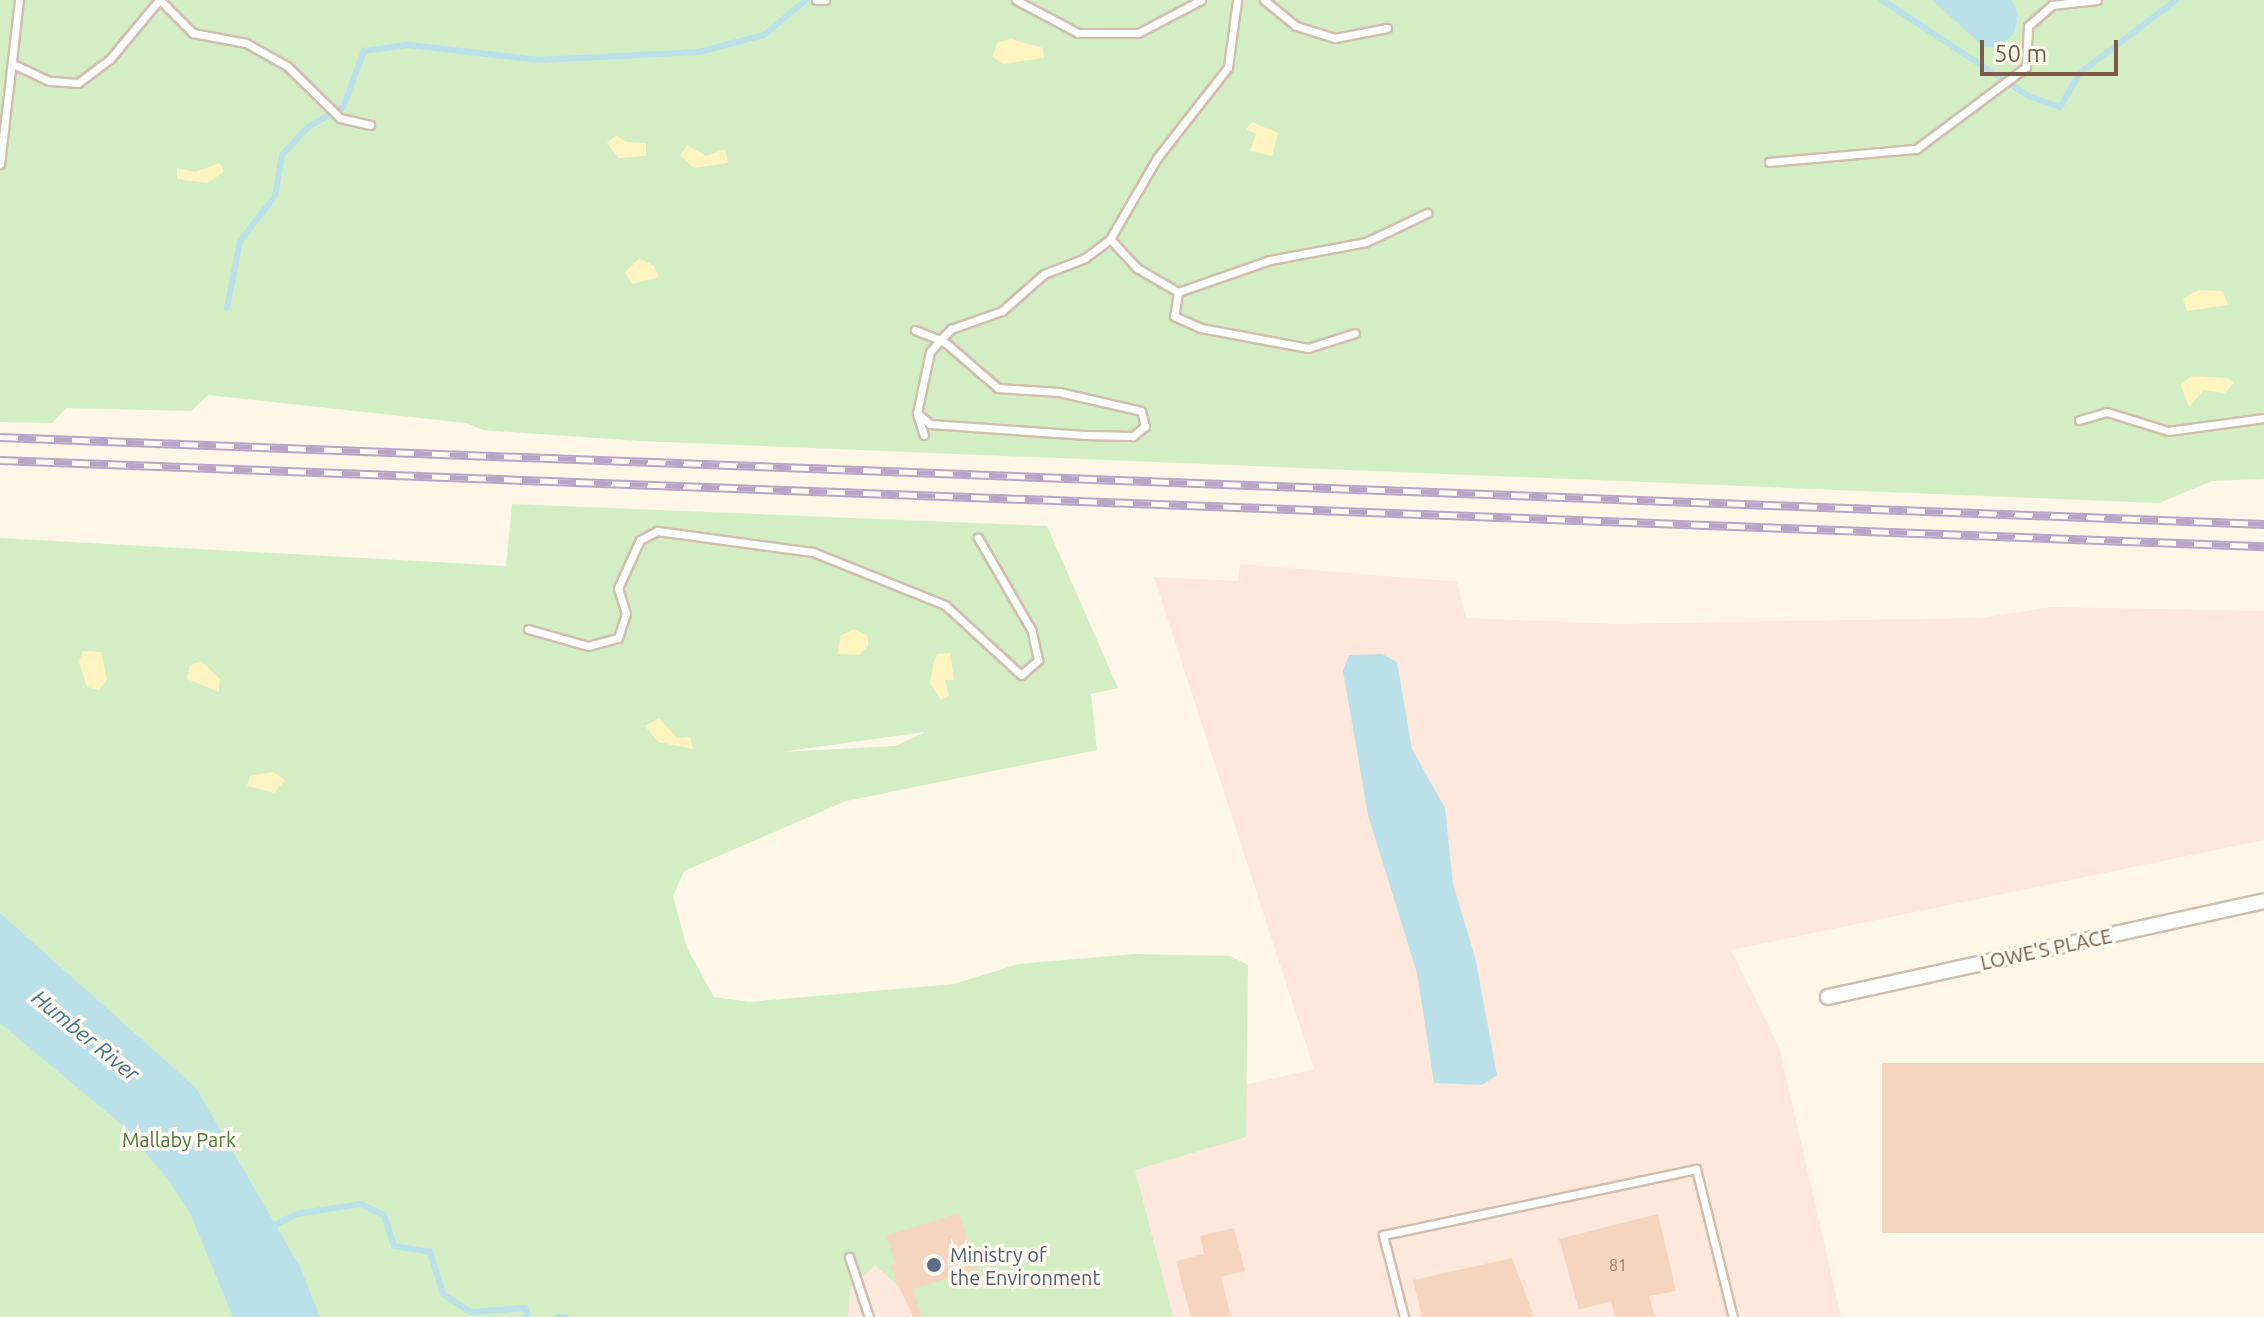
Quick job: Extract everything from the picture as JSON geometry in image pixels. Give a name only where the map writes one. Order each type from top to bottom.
[{"type":"street","name":"LOWE'S PLACE","points":[[1828,997],[2264,901]]},
{"type":"lane","points":[[0,164],[15,65],[19,0]]},
{"type":"lane","points":[[15,65],[50,81],[78,83],[110,59],[159,0],[193,33],[246,43],[287,66],[321,105],[340,118],[370,125]]},
{"type":"lane","points":[[1016,0],[1078,33],[1138,33],[1201,0]]},
{"type":"lane","points":[[924,435],[917,413],[930,352],[951,329],[1002,311],[1044,274],[1085,258],[1110,239],[1157,158],[1228,67],[1237,0]]},
{"type":"lane","points":[[1264,0],[1296,26],[1335,38],[1387,28]]},
{"type":"lane","points":[[1769,162],[1916,149],[2026,67],[2028,26],[2052,5],[2097,0]]},
{"type":"lane","points":[[1110,239],[1137,268],[1178,292],[1270,260],[1366,242],[1427,213]]},
{"type":"lane","points":[[1178,292],[1174,316],[1201,328],[1308,348],[1355,333]]},
{"type":"lane","points":[[915,330],[940,340],[998,388],[1059,392],[1141,411],[1145,426],[1133,436],[1085,435],[930,424],[917,413]]},
{"type":"lane","points":[[2079,420],[2107,412],[2168,431],[2264,418]]},
{"type":"lane","points":[[528,629],[588,646],[618,638],[626,614],[618,588],[640,540],[657,531],[813,552],[945,605],[1021,675],[1038,660],[1032,631],[978,538]]},
{"type":"lane","points":[[1404,1317],[1383,1235],[1696,1169],[1733,1317]]},
{"type":"lane","points":[[849,1257],[869,1317]]},
{"type":"shaded area","points":[[1240,564],[1457,582],[1466,618],[1617,624],[1981,618],[2051,607],[2264,611],[2264,840],[1731,950],[1779,1047],[1841,1317],[484,1317],[470,1266],[1314,1069],[1154,577],[1238,581]]},
{"type":"green space","points":[[0,0],[2264,0],[2264,479],[2212,481],[2159,503],[640,441],[483,430],[466,423],[208,395],[191,411],[66,408],[52,423],[0,422]]},
{"type":"green space","name":"Mallaby Park","points":[[512,504],[1047,526],[1118,688],[1091,694],[1097,750],[846,801],[684,871],[673,896],[687,948],[714,997],[749,1002],[954,984],[1018,964],[1134,954],[1230,956],[1248,965],[1246,1137],[1135,1170],[1173,1317],[919,1317],[908,1295],[875,1265],[850,1288],[848,1317],[0,1317],[0,538],[506,566]],"holes":[[[924,732],[895,746],[781,752]]]},
{"type":"sand","points":[[1011,39],[1043,48],[1044,58],[1003,64],[992,57],[997,43]]},
{"type":"sand","points":[[1252,122],[1278,133],[1272,156],[1250,151],[1256,134],[1246,129]]},
{"type":"sand","points":[[616,135],[626,142],[646,143],[646,156],[618,158],[607,143]]},
{"type":"sand","points":[[687,145],[706,156],[725,149],[728,163],[694,168],[680,156]]},
{"type":"sand","points":[[220,163],[224,172],[207,183],[177,179],[177,168],[195,172]]},
{"type":"sand","points":[[640,258],[654,266],[659,277],[632,284],[625,272]]},
{"type":"sand","points":[[2199,290],[2223,291],[2228,305],[2187,311],[2183,298]]},
{"type":"sand","points":[[2191,376],[2227,378],[2234,383],[2225,393],[2204,390],[2189,407],[2181,385]]},
{"type":"sand","points":[[854,629],[868,636],[868,646],[859,655],[838,654],[840,636]]},
{"type":"sand","points":[[83,651],[101,652],[107,679],[99,690],[87,687],[79,661]]},
{"type":"sand","points":[[950,653],[954,680],[945,680],[949,696],[941,700],[930,683],[933,664],[937,654]]},
{"type":"sand","points":[[201,661],[220,679],[219,692],[187,679],[190,665]]},
{"type":"sand","points":[[659,718],[677,738],[690,737],[693,749],[658,742],[645,726]]},
{"type":"sand","points":[[273,772],[285,780],[274,793],[247,786],[250,776]]},
{"type":"water","points":[[1932,0],[2012,0],[2018,14],[2014,34],[2000,46],[1984,47]]},
{"type":"water","points":[[1382,654],[1397,662],[1412,749],[1445,808],[1453,884],[1475,957],[1497,1075],[1482,1085],[1434,1083],[1417,973],[1368,815],[1343,671],[1349,655]]},
{"type":"water","name":"Humber River","points":[[0,913],[196,1088],[300,1267],[320,1317],[233,1317],[190,1213],[167,1178],[120,1123],[0,1023]]},
{"type":"building","points":[[1882,1063],[2264,1063],[2264,1233],[1882,1233]]},
{"type":"building","name":"Ministry of the Environment","points":[[959,1213],[977,1269],[913,1289],[922,1317],[913,1317],[890,1266],[895,1264],[886,1236]]},
{"type":"building","points":[[1658,1214],[1676,1291],[1649,1296],[1655,1317],[1615,1317],[1611,1301],[1579,1310],[1559,1239]]},
{"type":"building","points":[[1234,1228],[1245,1271],[1221,1277],[1231,1317],[1191,1317],[1176,1261],[1204,1254],[1200,1236]]},
{"type":"building","points":[[1512,1258],[1534,1317],[1422,1317],[1413,1280]]},
{"type":"waterway","points":[[227,308],[240,241],[275,196],[282,155],[308,127],[343,107],[364,51],[408,45],[540,60],[699,52],[764,35],[806,0]]},
{"type":"waterway","points":[[1882,0],[2028,96],[2060,107],[2080,73],[2176,0]]},
{"type":"waterway","points":[[271,1227],[296,1214],[361,1204],[384,1215],[394,1246],[430,1252],[443,1294],[471,1312],[525,1308],[528,1317]]},
{"type":"waterway","points":[[558,1317],[566,1317]]},
{"type":"railway","points":[[0,437],[2264,524]]},
{"type":"railway","points":[[0,460],[2264,546]]},
{"type":"place","name":"Ministry of the Environment","points":[[934,1265]]}]
